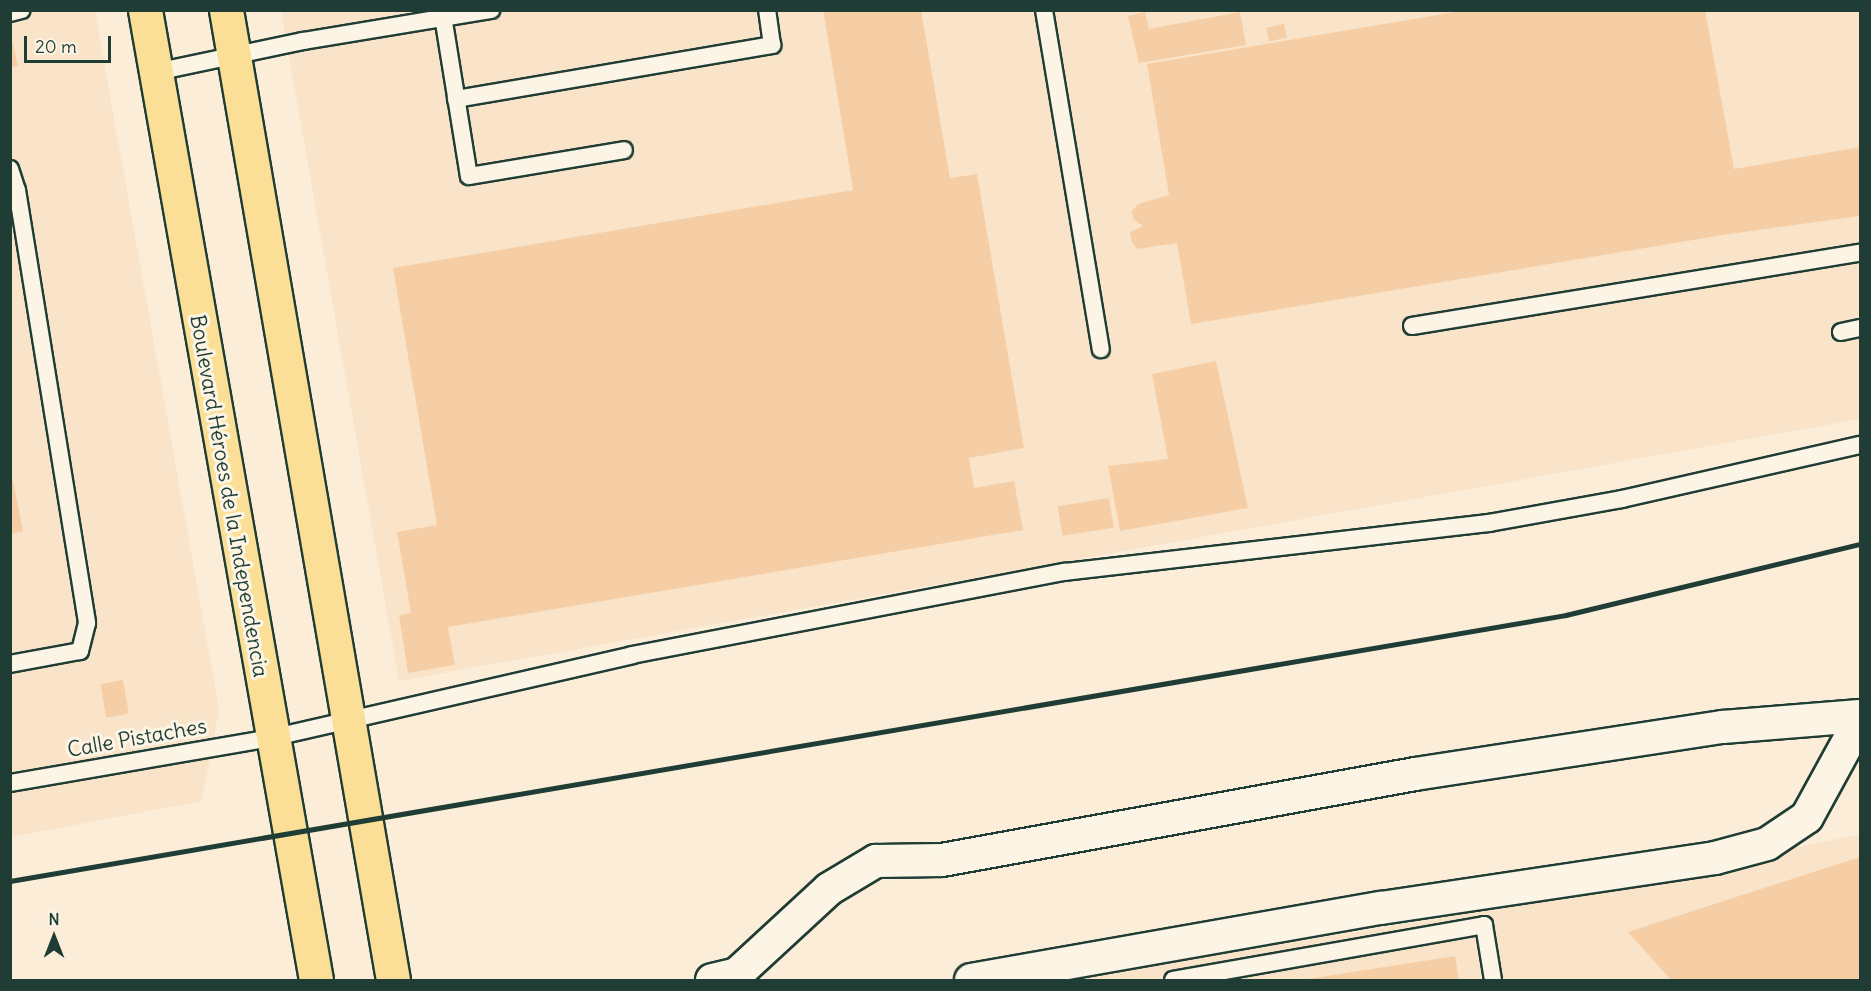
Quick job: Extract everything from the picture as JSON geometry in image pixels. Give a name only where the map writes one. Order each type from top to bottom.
[{"type":"main road","name":"Boulevard Héroes de la Independencia","points":[[145,10],[271,738],[316,981]]},
{"type":"main road","points":[[226,10],[393,981]]},
{"type":"street","points":[[712,981],[737,974],[829,889],[876,861],[942,860],[1415,774],[1699,731],[1860,718]]},
{"type":"street","points":[[971,981],[1381,908],[1715,858],[1767,844],[1807,817],[1860,718]]},
{"type":"lane","points":[[10,13],[22,10]]},
{"type":"lane","points":[[156,72],[442,14],[491,10]]},
{"type":"lane","points":[[456,99],[772,45],[767,10]]},
{"type":"lane","points":[[1044,10],[1101,349]]},
{"type":"lane","points":[[442,14],[469,176],[624,150]]},
{"type":"lane","points":[[10,169],[18,189],[87,623],[80,651],[10,664]]},
{"type":"lane","points":[[1412,326],[1860,253]]},
{"type":"lane","points":[[1840,332],[1860,328]]},
{"type":"lane","name":"Calle Pistaches","points":[[10,783],[271,738],[632,655],[1065,572],[1490,523],[1622,499],[1860,445]]},
{"type":"lane","points":[[1173,981],[1484,925],[1493,981]]},
{"type":"shaded area","points":[[11,11],[95,11],[219,709],[202,801],[11,837]]},
{"type":"shaded area","points":[[281,11],[1860,11],[1860,419],[399,681]]},
{"type":"shaded area","points":[[1860,834],[1860,980],[1060,980],[1536,903]]},
{"type":"building","points":[[823,10],[921,10],[950,178],[977,174],[1024,448],[969,458],[974,488],[1014,481],[1023,530],[448,627],[455,665],[408,673],[399,615],[411,613],[397,532],[437,525],[393,268],[853,190]]},
{"type":"building","points":[[1467,10],[1705,10],[1734,169],[1860,147],[1860,216],[1729,234],[1191,324],[1177,243],[1137,249],[1132,243],[1130,232],[1143,226],[1133,219],[1132,211],[1138,204],[1169,195],[1147,64]]},
{"type":"building","points":[[1145,12],[1149,29],[1240,12],[1246,45],[1139,63],[1128,16]]},
{"type":"building","points":[[1284,24],[1287,38],[1269,41],[1266,28]]},
{"type":"building","points":[[10,31],[18,66],[10,68]]},
{"type":"building","points":[[1216,361],[1248,508],[1120,531],[1108,466],[1168,459],[1152,374]]},
{"type":"building","points":[[10,467],[23,531],[10,534]]},
{"type":"building","points":[[1109,498],[1114,528],[1062,536],[1058,506]]},
{"type":"building","points":[[123,680],[129,713],[106,717],[100,684]]},
{"type":"building","points":[[1860,857],[1860,980],[1671,980],[1628,932]]},
{"type":"building","points":[[1455,956],[1459,980],[1308,980],[1308,979]]},
{"type":"railway","points":[[10,881],[1566,615],[1860,544]]}]
